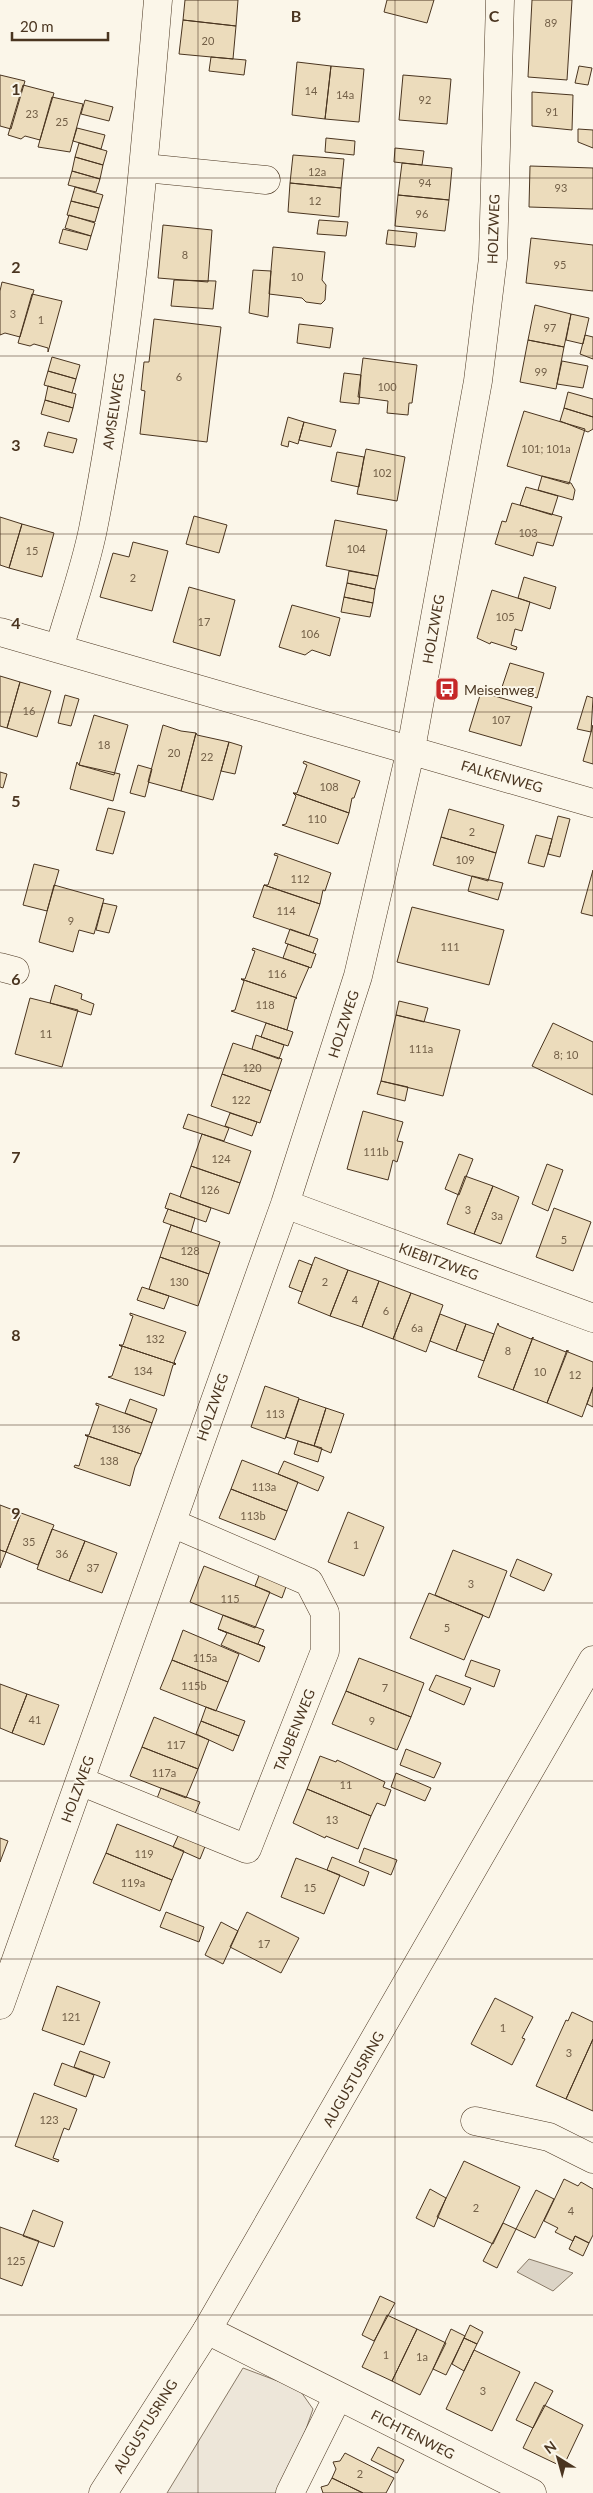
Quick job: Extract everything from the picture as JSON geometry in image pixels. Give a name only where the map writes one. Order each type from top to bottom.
[{"type":"street","name":"AMSELWEG","points":[[59,649],[92,531],[115,407],[145,168],[158,0]]},
{"type":"street","name":"HOLZWEG","points":[[0,2005],[284,1204],[358,976],[411,749],[478,381],[490,277],[500,0]]},
{"type":"street","points":[[145,168],[266,180]]},
{"type":"street","points":[[0,632],[411,749]]},
{"type":"street","name":"FALKENWEG","points":[[411,749],[593,803]]},
{"type":"street","name":"KIEBITZWEG","points":[[284,1204],[593,1318]]},
{"type":"street","name":"TAUBENWEG","points":[[80,1781],[246,1849],[325,1651],[325,1613],[309,1582],[172,1523]]},
{"type":"street","name":"AUGUSTUSRING","points":[[103,2493],[207,2330],[593,1660]]},
{"type":"street","points":[[475,2121],[549,2137],[593,2159]]},
{"type":"street","name":"FICHTENWEG","points":[[207,2330],[338,2396],[483,2482],[532,2493]]},
{"type":"street","points":[[290,2493],[338,2396]]},
{"type":"shaded area","points":[[529,2259],[573,2273],[553,2291],[517,2272]]},
{"type":"shaded area","points":[[243,2368],[299,2389],[313,2409],[304,2435],[276,2493],[167,2493]]},
{"type":"building","points":[[185,0],[238,0],[236,26],[183,20]]},
{"type":"building","points":[[387,0],[434,0],[427,23],[384,12]]},
{"type":"building","points":[[532,0],[572,0],[567,80],[528,77]]},
{"type":"building","points":[[183,20],[236,26],[233,59],[179,54]]},
{"type":"building","points":[[211,57],[246,60],[244,75],[209,71]]},
{"type":"building","points":[[297,62],[331,66],[325,119],[292,115]]},
{"type":"building","points":[[331,66],[364,69],[359,122],[325,119]]},
{"type":"building","points":[[579,66],[592,68],[588,85],[575,83]]},
{"type":"building","points":[[0,75],[25,81],[11,129],[0,126]]},
{"type":"building","points":[[403,75],[451,79],[447,124],[399,120]]},
{"type":"building","points":[[23,85],[54,93],[40,140],[25,136],[21,139],[8,135]]},
{"type":"building","points":[[532,92],[573,95],[572,130],[532,126]]},
{"type":"building","points":[[52,97],[83,104],[70,152],[38,147]]},
{"type":"building","points":[[85,100],[113,107],[109,121],[81,114]]},
{"type":"building","points":[[77,128],[105,135],[101,149],[73,141]]},
{"type":"building","points":[[578,129],[593,130],[593,148],[578,142]]},
{"type":"building","points":[[326,138],[355,141],[354,155],[325,152]]},
{"type":"building","points":[[79,143],[107,151],[103,165],[75,157]]},
{"type":"building","points":[[395,148],[424,151],[422,165],[394,162]]},
{"type":"building","points":[[293,155],[344,159],[341,188],[290,183]]},
{"type":"building","points":[[75,157],[103,165],[100,179],[72,171]]},
{"type":"building","points":[[402,163],[452,168],[449,200],[398,195]]},
{"type":"building","points":[[530,166],[593,168],[593,209],[529,207]]},
{"type":"building","points":[[72,171],[100,179],[96,192],[68,185]]},
{"type":"building","points":[[290,183],[341,188],[339,217],[288,212]]},
{"type":"building","points":[[75,187],[103,195],[99,208],[71,201]]},
{"type":"building","points":[[398,195],[449,200],[445,231],[395,226]]},
{"type":"building","points":[[71,201],[99,208],[95,222],[67,215]]},
{"type":"building","points":[[69,215],[95,223],[91,236],[65,228]]},
{"type":"building","points":[[319,220],[348,222],[346,236],[317,234]]},
{"type":"building","points":[[163,225],[212,230],[208,282],[158,278]]},
{"type":"building","points":[[63,229],[91,236],[87,250],[59,243]]},
{"type":"building","points":[[388,230],[417,233],[415,247],[386,244]]},
{"type":"building","points":[[531,238],[593,245],[593,291],[526,283]]},
{"type":"building","points":[[273,247],[325,252],[322,280],[326,285],[325,300],[321,304],[306,302],[302,298],[269,294]]},
{"type":"building","points":[[253,270],[271,271],[268,317],[249,313]]},
{"type":"building","points":[[174,280],[216,281],[213,309],[171,306]]},
{"type":"building","points":[[2,282],[34,290],[20,337],[5,333],[0,335],[0,291]]},
{"type":"building","points":[[32,294],[62,301],[48,352],[48,348],[34,344],[30,346],[18,343]]},
{"type":"building","points":[[535,305],[571,314],[564,347],[528,340]]},
{"type":"building","points":[[571,314],[589,318],[583,344],[566,340]]},
{"type":"building","points":[[154,319],[221,327],[207,442],[140,434],[145,391],[141,390],[144,362],[149,362]]},
{"type":"building","points":[[299,324],[333,328],[330,348],[297,343]]},
{"type":"building","points":[[585,335],[593,337],[593,359],[580,354]]},
{"type":"building","points":[[528,340],[564,347],[556,389],[520,382]]},
{"type":"building","points":[[52,357],[80,365],[76,379],[48,371]]},
{"type":"building","points":[[363,358],[417,365],[412,403],[409,403],[408,415],[387,413],[388,401],[358,397]]},
{"type":"building","points":[[562,361],[588,366],[583,388],[557,384]]},
{"type":"building","points":[[48,371],[76,379],[72,393],[44,385]]},
{"type":"building","points":[[344,373],[361,375],[359,404],[340,402]]},
{"type":"building","points":[[48,386],[76,394],[73,408],[45,400]]},
{"type":"building","points":[[568,392],[593,399],[593,417],[564,408]]},
{"type":"building","points":[[45,400],[73,408],[69,422],[41,414]]},
{"type":"building","points":[[564,408],[593,417],[593,429],[588,432],[560,421]]},
{"type":"building","points":[[524,411],[585,429],[569,484],[507,466]]},
{"type":"building","points":[[288,417],[304,422],[298,444],[289,441],[288,447],[281,445]]},
{"type":"building","points":[[304,422],[336,430],[331,447],[299,440]]},
{"type":"building","points":[[48,432],[77,439],[73,453],[44,446]]},
{"type":"building","points":[[366,449],[405,457],[397,501],[357,494]]},
{"type":"building","points":[[337,452],[364,457],[359,487],[331,481]]},
{"type":"building","points":[[542,476],[571,483],[575,490],[573,500],[538,490]]},
{"type":"building","points":[[526,487],[558,496],[552,515],[520,505]]},
{"type":"building","points":[[512,503],[562,517],[553,546],[537,542],[533,556],[495,544],[502,521],[506,522]]},
{"type":"building","points":[[194,516],[227,525],[219,553],[186,544]]},
{"type":"building","points":[[0,517],[22,524],[9,568],[0,565]]},
{"type":"building","points":[[335,520],[387,530],[378,576],[326,566]]},
{"type":"building","points":[[22,524],[54,533],[42,577],[9,568]]},
{"type":"building","points":[[133,542],[168,551],[152,611],[100,597],[113,553],[129,557]]},
{"type":"building","points":[[349,571],[378,576],[375,589],[347,583]]},
{"type":"building","points":[[524,577],[556,587],[550,609],[518,598]]},
{"type":"building","points":[[347,583],[375,589],[373,603],[344,597]]},
{"type":"building","points":[[189,587],[235,600],[220,656],[173,642]]},
{"type":"building","points":[[492,590],[530,602],[522,631],[515,629],[511,645],[517,647],[516,650],[491,642],[490,644],[477,638]]},
{"type":"building","points":[[344,597],[373,603],[370,617],[341,612]]},
{"type":"building","points":[[292,605],[340,618],[330,656],[312,650],[305,655],[279,647]]},
{"type":"building","points":[[510,663],[544,673],[537,698],[502,687]]},
{"type":"building","points":[[0,676],[20,682],[7,728],[0,726]]},
{"type":"building","points":[[20,682],[51,691],[37,737],[7,728]]},
{"type":"building","points":[[481,692],[532,707],[521,746],[469,731]]},
{"type":"building","points":[[65,695],[79,699],[71,726],[58,723]]},
{"type":"building","points":[[587,696],[593,698],[591,732],[577,729]]},
{"type":"building","points":[[94,715],[128,725],[114,775],[79,765]]},
{"type":"building","points":[[163,725],[181,731],[196,733],[181,791],[148,782]]},
{"type":"building","points":[[593,725],[593,764],[583,761]]},
{"type":"building","points":[[196,733],[197,735],[229,742],[213,800],[181,791]]},
{"type":"building","points":[[229,742],[242,746],[235,774],[221,771]]},
{"type":"building","points":[[304,761],[360,781],[354,798],[352,798],[349,813],[293,793],[297,793],[307,765],[303,763]]},
{"type":"building","points":[[77,762],[79,765],[120,774],[113,801],[70,789]]},
{"type":"building","points":[[138,765],[152,769],[145,797],[130,793]]},
{"type":"building","points":[[0,772],[7,774],[3,788],[0,787]]},
{"type":"building","points":[[293,793],[349,813],[338,844],[282,825],[286,824],[296,796]]},
{"type":"building","points":[[108,808],[125,812],[113,854],[96,850]]},
{"type":"building","points":[[449,809],[504,825],[496,853],[441,837]]},
{"type":"building","points":[[558,816],[570,819],[560,857],[548,854]]},
{"type":"building","points":[[536,835],[552,839],[544,867],[528,863]]},
{"type":"building","points":[[441,837],[496,853],[488,881],[433,865]]},
{"type":"building","points":[[275,853],[331,873],[325,891],[323,890],[320,904],[264,885],[268,885],[278,856],[274,855]]},
{"type":"building","points":[[34,864],[59,870],[47,911],[23,905]]},
{"type":"building","points":[[593,870],[593,916],[581,913]]},
{"type":"building","points":[[472,876],[503,883],[498,900],[468,891]]},
{"type":"building","points":[[54,885],[104,899],[94,934],[79,930],[73,952],[39,942]]},
{"type":"building","points":[[264,885],[320,904],[309,936],[253,917]]},
{"type":"building","points":[[103,903],[117,906],[109,933],[96,930]]},
{"type":"building","points":[[412,907],[504,930],[489,985],[397,962]]},
{"type":"building","points":[[290,929],[318,939],[313,953],[285,943]]},
{"type":"building","points":[[288,944],[316,954],[311,968],[283,958]]},
{"type":"building","points":[[253,948],[309,967],[297,998],[241,979],[245,979],[255,951],[252,950]]},
{"type":"building","points":[[241,979],[297,998],[295,999],[287,1030],[231,1011],[235,1010],[244,981]]},
{"type":"building","points":[[55,985],[82,994],[81,999],[94,1004],[91,1015],[50,1003]]},
{"type":"building","points":[[30,998],[78,1010],[62,1067],[15,1054]]},
{"type":"building","points":[[399,1001],[428,1008],[424,1022],[396,1015]]},
{"type":"building","points":[[396,1015],[460,1030],[443,1096],[381,1081]]},
{"type":"building","points":[[266,1023],[293,1032],[288,1046],[261,1037]]},
{"type":"building","points":[[553,1023],[593,1042],[593,1095],[532,1066]]},
{"type":"building","points":[[256,1035],[284,1045],[279,1059],[252,1049]]},
{"type":"building","points":[[233,1043],[282,1059],[271,1091],[222,1074]]},
{"type":"building","points":[[222,1074],[271,1091],[260,1123],[211,1106]]},
{"type":"building","points":[[381,1081],[408,1087],[405,1101],[377,1094]]},
{"type":"building","points":[[363,1111],[403,1122],[397,1141],[403,1142],[397,1162],[393,1160],[388,1180],[347,1169]]},
{"type":"building","points":[[230,1113],[257,1122],[252,1136],[225,1126]]},
{"type":"building","points":[[188,1114],[229,1128],[224,1141],[183,1128]]},
{"type":"building","points":[[202,1134],[251,1151],[240,1183],[191,1166]]},
{"type":"building","points":[[459,1154],[473,1159],[459,1195],[445,1189]]},
{"type":"building","points":[[547,1164],[563,1170],[548,1211],[532,1204]]},
{"type":"building","points":[[191,1166],[240,1183],[229,1214],[180,1197]]},
{"type":"building","points":[[465,1176],[493,1186],[474,1234],[447,1224]]},
{"type":"building","points":[[493,1186],[519,1197],[501,1244],[474,1234]]},
{"type":"building","points":[[170,1193],[211,1208],[206,1222],[165,1208]]},
{"type":"building","points":[[554,1208],[591,1222],[573,1271],[536,1257]]},
{"type":"building","points":[[168,1209],[195,1218],[191,1232],[163,1222]]},
{"type":"building","points":[[171,1225],[220,1242],[209,1274],[160,1257]]},
{"type":"building","points":[[160,1257],[209,1274],[198,1306],[149,1289]]},
{"type":"building","points":[[315,1257],[348,1270],[330,1316],[298,1303]]},
{"type":"building","points":[[299,1260],[312,1265],[302,1292],[289,1287]]},
{"type":"building","points":[[348,1270],[379,1281],[362,1327],[330,1316]]},
{"type":"building","points":[[379,1281],[411,1293],[393,1339],[362,1327]]},
{"type":"building","points":[[142,1287],[169,1296],[164,1309],[137,1300]]},
{"type":"building","points":[[411,1293],[443,1305],[426,1352],[393,1339]]},
{"type":"building","points":[[130,1313],[186,1332],[174,1362],[176,1364],[119,1345],[123,1345],[133,1316]]},
{"type":"building","points":[[440,1314],[466,1324],[456,1351],[430,1341]]},
{"type":"building","points":[[498,1323],[499,1326],[531,1339],[533,1337],[513,1390],[478,1377]]},
{"type":"building","points":[[466,1324],[494,1334],[484,1361],[456,1351]]},
{"type":"building","points":[[533,1337],[533,1339],[566,1352],[567,1350],[547,1403],[513,1390]]},
{"type":"building","points":[[119,1345],[176,1364],[173,1365],[164,1396],[108,1377],[112,1376],[122,1347]]},
{"type":"building","points":[[568,1350],[568,1352],[593,1362],[593,1387],[582,1417],[547,1403]]},
{"type":"building","points":[[265,1386],[299,1398],[285,1439],[251,1427]]},
{"type":"building","points":[[593,1387],[593,1407],[587,1404]]},
{"type":"building","points":[[130,1399],[157,1409],[152,1423],[125,1413]]},
{"type":"building","points":[[299,1399],[326,1408],[314,1446],[286,1437]]},
{"type":"building","points":[[96,1403],[152,1423],[141,1454],[85,1435],[89,1435],[99,1406]]},
{"type":"building","points":[[326,1408],[344,1414],[331,1453],[314,1446]]},
{"type":"building","points":[[85,1435],[141,1454],[130,1486],[74,1467],[75,1465],[79,1466],[88,1437]]},
{"type":"building","points":[[298,1441],[322,1448],[318,1462],[294,1454]]},
{"type":"building","points":[[242,1460],[298,1482],[287,1511],[231,1489]]},
{"type":"building","points":[[284,1461],[324,1477],[318,1491],[278,1474]]},
{"type":"building","points":[[231,1489],[287,1511],[275,1540],[219,1518]]},
{"type":"building","points":[[0,1505],[21,1513],[6,1552],[0,1550]]},
{"type":"building","points":[[348,1512],[384,1527],[364,1576],[328,1562]]},
{"type":"building","points":[[21,1513],[54,1525],[38,1565],[6,1552]]},
{"type":"building","points":[[52,1529],[85,1541],[69,1581],[37,1569]]},
{"type":"building","points":[[85,1541],[117,1553],[102,1593],[69,1581]]},
{"type":"building","points":[[0,1550],[6,1552],[0,1568]]},
{"type":"building","points":[[453,1550],[507,1571],[489,1618],[435,1595]]},
{"type":"building","points":[[517,1559],[552,1574],[544,1591],[510,1576]]},
{"type":"building","points":[[204,1566],[270,1592],[255,1628],[190,1602]]},
{"type":"building","points":[[260,1573],[287,1584],[282,1598],[255,1586]]},
{"type":"building","points":[[429,1593],[483,1615],[464,1660],[410,1638]]},
{"type":"building","points":[[223,1615],[264,1630],[258,1644],[265,1647],[218,1629]]},
{"type":"building","points":[[218,1629],[265,1647],[259,1662],[221,1645],[227,1633]]},
{"type":"building","points":[[183,1630],[239,1654],[228,1682],[172,1660]]},
{"type":"building","points":[[359,1658],[424,1683],[411,1717],[346,1691]]},
{"type":"building","points":[[172,1660],[228,1682],[216,1711],[160,1689]]},
{"type":"building","points":[[471,1660],[500,1670],[494,1687],[465,1676]]},
{"type":"building","points":[[436,1675],[471,1688],[464,1705],[429,1690]]},
{"type":"building","points":[[0,1684],[27,1694],[12,1733],[0,1728]]},
{"type":"building","points":[[346,1691],[411,1717],[397,1750],[332,1724]]},
{"type":"building","points":[[27,1694],[59,1705],[44,1745],[12,1733]]},
{"type":"building","points":[[206,1707],[245,1721],[239,1736],[201,1721]]},
{"type":"building","points":[[154,1717],[209,1740],[198,1769],[142,1747]]},
{"type":"building","points":[[201,1721],[239,1736],[233,1751],[196,1734]]},
{"type":"building","points":[[142,1747],[198,1769],[186,1798],[130,1776]]},
{"type":"building","points":[[406,1749],[441,1763],[434,1778],[400,1765]]},
{"type":"building","points":[[320,1756],[336,1762],[337,1760],[385,1782],[383,1787],[391,1790],[385,1806],[377,1803],[371,1816],[307,1789]]},
{"type":"building","points":[[396,1773],[431,1788],[425,1801],[391,1787]]},
{"type":"building","points":[[161,1788],[200,1802],[194,1816],[156,1801]]},
{"type":"building","points":[[307,1789],[371,1816],[358,1849],[326,1836],[325,1838],[293,1823]]},
{"type":"building","points":[[117,1824],[184,1851],[172,1880],[106,1853]]},
{"type":"building","points":[[179,1834],[206,1844],[200,1859],[173,1847]]},
{"type":"building","points":[[0,1838],[8,1841],[0,1862]]},
{"type":"building","points":[[364,1848],[397,1860],[391,1875],[359,1862]]},
{"type":"building","points":[[106,1853],[172,1880],[160,1911],[93,1883]]},
{"type":"building","points":[[332,1857],[369,1872],[364,1886],[327,1870]]},
{"type":"building","points":[[296,1858],[340,1875],[324,1914],[281,1897]]},
{"type":"building","points":[[166,1912],[204,1927],[199,1942],[160,1927]]},
{"type":"building","points":[[247,1912],[299,1938],[281,1973],[230,1947]]},
{"type":"building","points":[[221,1922],[238,1931],[223,1964],[205,1955]]},
{"type":"building","points":[[57,1986],[100,2002],[84,2045],[42,2030]]},
{"type":"building","points":[[495,1998],[533,2017],[522,2038],[525,2039],[512,2065],[471,2044]]},
{"type":"building","points":[[572,2012],[593,2022],[593,2039],[566,2099],[536,2086],[566,2020],[568,2021]]},
{"type":"building","points":[[593,2039],[593,2111],[566,2099]]},
{"type":"building","points":[[80,2051],[110,2062],[104,2078],[74,2067]]},
{"type":"building","points":[[62,2063],[94,2075],[86,2097],[54,2085]]},
{"type":"building","points":[[34,2093],[77,2109],[69,2130],[64,2128],[53,2158],[59,2160],[58,2162],[15,2146]]},
{"type":"building","points":[[464,2161],[520,2187],[493,2244],[437,2217]]},
{"type":"building","points":[[564,2179],[578,2186],[581,2182],[593,2189],[593,2235],[589,2243],[575,2236],[573,2241],[555,2232],[558,2228],[544,2221]]},
{"type":"building","points":[[430,2189],[446,2198],[434,2227],[416,2218]]},
{"type":"building","points":[[536,2190],[554,2199],[535,2238],[516,2229]]},
{"type":"building","points":[[33,2210],[63,2222],[54,2247],[23,2236]]},
{"type":"building","points":[[503,2223],[516,2229],[497,2268],[483,2261]]},
{"type":"building","points":[[0,2227],[39,2241],[22,2286],[0,2278]]},
{"type":"building","points":[[575,2236],[589,2243],[583,2256],[569,2249]]},
{"type":"building","points":[[380,2296],[395,2303],[374,2341],[362,2335]]},
{"type":"building","points":[[387,2315],[417,2329],[392,2381],[362,2367]]},
{"type":"building","points":[[470,2325],[483,2332],[477,2344],[464,2338]]},
{"type":"building","points":[[417,2329],[446,2343],[420,2395],[392,2381]]},
{"type":"building","points":[[451,2329],[465,2336],[446,2375],[433,2369]]},
{"type":"building","points":[[464,2338],[477,2344],[464,2371],[452,2364]]},
{"type":"building","points":[[474,2350],[520,2372],[492,2431],[446,2409]]},
{"type":"building","points":[[535,2382],[553,2391],[533,2428],[516,2420]]},
{"type":"building","points":[[544,2405],[583,2425],[563,2467],[523,2448]]},
{"type":"building","points":[[378,2447],[404,2460],[397,2473],[371,2460]]},
{"type":"building","points":[[345,2453],[394,2478],[386,2493],[363,2493],[332,2478],[336,2469],[333,2462],[340,2461]]},
{"type":"building","points":[[332,2478],[363,2493],[323,2493],[321,2487],[328,2485]]},
{"type":"place","name":"Meisenweg","points":[[447,689]]}]
